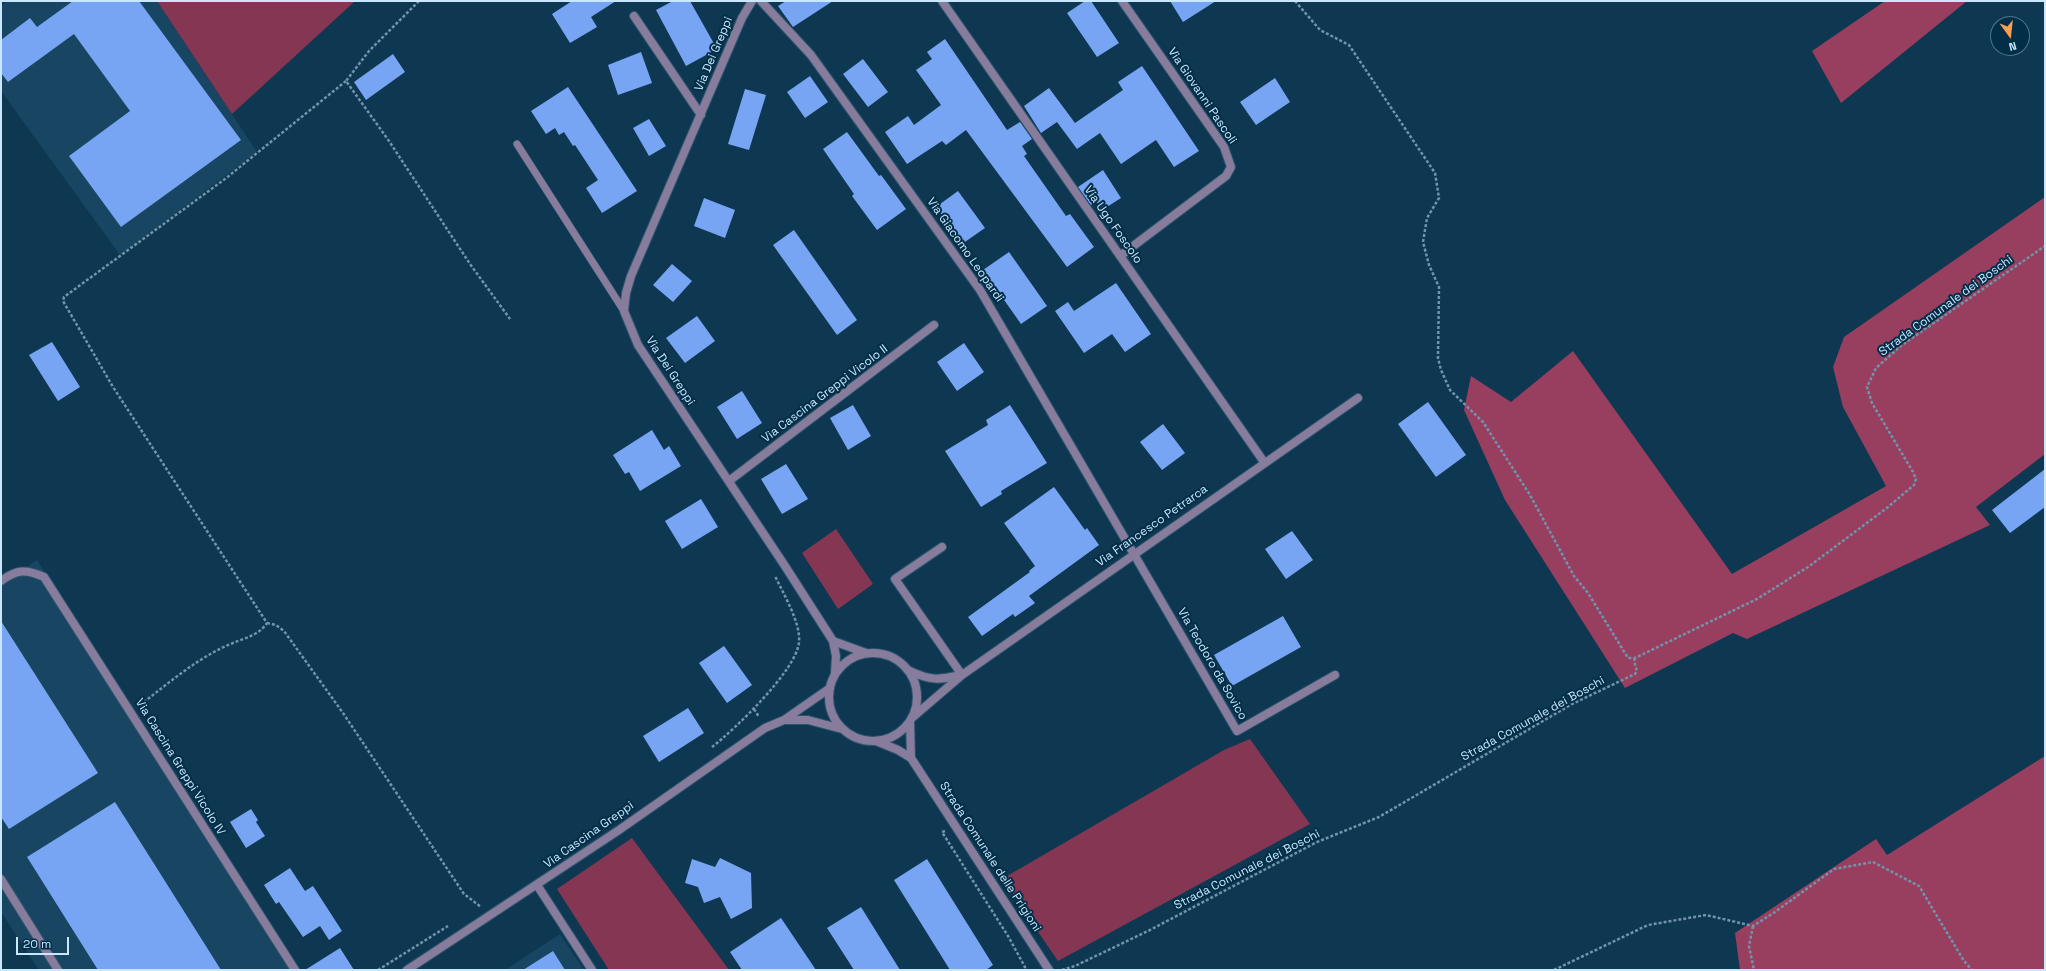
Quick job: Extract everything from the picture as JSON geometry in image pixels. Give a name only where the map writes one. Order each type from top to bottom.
[{"type":"street","name":"Via Dei Greppi","points":[[752,1],[742,18],[632,276],[626,293],[624,311],[638,345],[729,481],[832,641]]},
{"type":"street","name":"Via Giacomo Leopardi","points":[[760,1],[811,55],[980,290],[1133,554]]},
{"type":"street","name":"Via Ugo Foscolo","points":[[942,1],[1264,462]]},
{"type":"street","name":"Via Giovanni Pascoli","points":[[1120,256],[1226,176],[1231,167],[1224,147],[1122,1]]},
{"type":"street","points":[[634,16],[701,115]]},
{"type":"street","name":"Via Cascina Greppi Vicolo II","points":[[729,481],[934,325]]},
{"type":"street","name":"Via Francesco Petrarca","points":[[912,719],[962,675],[1264,462],[1358,398]]},
{"type":"street","points":[[942,547],[895,579],[962,675]]},
{"type":"street","name":"Via Teodoro da Sovico","points":[[1133,554],[1237,731],[1335,675]]},
{"type":"street","name":"Via Cascina Greppi Vicolo IV","points":[[1,581],[13,572],[31,571],[44,578],[131,711],[295,970]]},
{"type":"street","points":[[832,641],[867,653]]},
{"type":"street","points":[[832,641],[836,656],[835,673],[830,688],[829,703],[833,716],[842,729],[850,735],[864,741],[876,742],[898,750],[911,758]]},
{"type":"street","points":[[835,673],[845,663],[858,655],[867,653],[880,653],[893,657],[910,671],[917,691],[918,702],[912,719],[904,730],[892,738],[876,742]]},
{"type":"street","name":"Via Francesco Petrarca","points":[[910,671],[925,678],[937,680],[962,675]]},
{"type":"street","points":[[784,720],[830,688]]},
{"type":"street","points":[[911,758],[912,719]]},
{"type":"street","points":[[784,720],[808,720],[842,729]]},
{"type":"street","name":"Via Cascina Greppi","points":[[407,970],[537,885],[765,728],[784,720]]},
{"type":"street","name":"Strada Comunale delle Prigioni","points":[[911,758],[1048,970]]},
{"type":"street","points":[[1,879],[58,970]]},
{"type":"street","points":[[537,885],[592,970]]},
{"type":"lane","points":[[517,144],[624,311]]},
{"type":"path","points":[[419,1],[369,51],[346,81],[226,179],[74,289],[64,297],[63,301],[117,394],[267,623],[276,625],[284,631],[343,713],[464,894],[480,905],[487,918]]},
{"type":"path","points":[[1295,1],[1320,30],[1349,45],[1435,173],[1439,198],[1427,218],[1423,242],[1429,265],[1439,287],[1438,358],[1441,370],[1450,390],[1483,422],[1530,496],[1574,576],[1588,593],[1628,658],[1635,658]]},
{"type":"path","points":[[346,81],[397,152],[470,264],[510,319]]},
{"type":"path","name":"Strada Comunale dei Boschi","points":[[1062,970],[1075,966],[1150,930],[1317,842],[1379,817],[1572,704],[1635,674],[1638,671],[1634,661],[1635,658],[1757,599],[1808,567],[1888,507],[1914,484],[1916,479],[1872,403],[1867,387],[1876,368],[1902,346],[2045,246]]},
{"type":"path","points":[[707,752],[754,709],[776,684],[795,656],[799,642],[798,629],[773,573]]},
{"type":"path","points":[[131,711],[201,660],[227,646],[258,633],[267,623]]},
{"type":"path","points":[[954,824],[942,832],[1008,936],[1025,967],[1024,970]]},
{"type":"path","points":[[1554,970],[1648,925],[1706,915],[1753,926],[1775,912],[1834,869],[1873,862],[1919,886],[1964,961],[1972,970]]},
{"type":"path","points":[[474,909],[480,905]]},
{"type":"path","points":[[378,970],[450,925]]},
{"type":"path","points":[[1753,926],[1749,946],[1754,970]]},
{"type":"shaded area","points":[[7,1],[157,1],[257,152],[120,255],[1,91],[1,6]]},
{"type":"shaded area","points":[[157,1],[353,1],[354,2],[232,114]]},
{"type":"shaded area","points":[[1885,1],[1967,1],[1841,103],[1812,51]]},
{"type":"shaded area","points":[[2045,197],[2045,454],[1976,507],[1990,525],[1747,639],[1733,633],[1625,688],[1505,500],[1464,410],[1471,376],[1511,402],[1573,351],[1732,574],[1886,486],[1843,407],[1833,367],[1844,337]]},
{"type":"shaded area","points":[[836,529],[873,584],[838,609],[802,553]]},
{"type":"shaded area","points":[[37,560],[293,970],[39,970],[1,912],[1,585]]},
{"type":"shaded area","points":[[1250,739],[1310,824],[1058,961],[1002,879],[1224,750]]},
{"type":"shaded area","points":[[2045,756],[2045,970],[1740,970],[1735,933],[1876,839],[1887,855]]},
{"type":"shaded area","points":[[632,838],[729,970],[609,970],[557,889]]},
{"type":"shaded area","points":[[560,934],[584,970],[505,970]]},
{"type":"building","points":[[73,1],[139,1],[241,140],[121,227],[69,156],[130,111],[74,34],[8,82],[1,73],[1,40],[30,18],[37,27]]},
{"type":"building","points":[[572,1],[616,1],[591,17],[597,27],[570,43],[552,14]]},
{"type":"building","points":[[673,1],[690,1],[717,49],[686,66],[656,10]]},
{"type":"building","points":[[786,1],[833,1],[793,27],[778,6]]},
{"type":"building","points":[[1085,1],[1091,1],[1119,43],[1097,57],[1067,13]]},
{"type":"building","points":[[1170,1],[1216,1],[1183,22]]},
{"type":"building","points":[[945,39],[1007,130],[1020,122],[1032,139],[1022,146],[1027,154],[1024,156],[1066,216],[1070,214],[1094,247],[1067,267],[966,130],[946,145],[942,141],[907,164],[885,132],[908,116],[914,125],[941,105],[916,70],[932,59],[927,52]]},
{"type":"building","points":[[641,52],[652,83],[618,95],[608,65]]},
{"type":"building","points":[[393,54],[405,72],[366,100],[354,82]]},
{"type":"building","points":[[863,59],[888,92],[868,107],[843,74]]},
{"type":"building","points":[[1142,66],[1199,151],[1174,167],[1156,140],[1121,164],[1100,133],[1077,149],[1057,122],[1041,133],[1024,106],[1049,88],[1075,123],[1123,90],[1118,82]]},
{"type":"building","points":[[810,76],[828,102],[805,118],[787,92]]},
{"type":"building","points":[[1275,78],[1290,102],[1256,125],[1240,102]]},
{"type":"building","points":[[568,87],[637,191],[602,213],[586,188],[598,180],[575,145],[573,146],[564,132],[559,135],[555,128],[546,134],[531,111]]},
{"type":"building","points":[[745,89],[766,95],[749,150],[728,144]]},
{"type":"building","points":[[649,119],[666,146],[649,156],[633,128]]},
{"type":"building","points":[[847,132],[879,176],[881,175],[906,209],[877,230],[852,196],[854,194],[823,149]]},
{"type":"building","points":[[1103,170],[1121,198],[1102,210],[1096,201],[1091,205],[1078,187]]},
{"type":"building","points":[[958,191],[985,228],[962,244],[936,207]]},
{"type":"building","points":[[704,198],[735,210],[725,238],[694,226]]},
{"type":"building","points":[[794,230],[857,320],[837,335],[773,245]]},
{"type":"building","points":[[1009,252],[1047,306],[1021,324],[983,270]]},
{"type":"building","points":[[672,264],[692,281],[673,302],[653,285]]},
{"type":"building","points":[[1116,283],[1151,334],[1125,352],[1112,334],[1084,353],[1055,311],[1068,302],[1074,311]]},
{"type":"building","points":[[697,316],[715,341],[685,363],[666,338]]},
{"type":"building","points":[[52,342],[80,387],[58,401],[29,355]]},
{"type":"building","points":[[964,343],[984,372],[957,391],[937,362]]},
{"type":"building","points":[[742,391],[762,423],[737,439],[717,407]]},
{"type":"building","points":[[1428,402],[1466,455],[1436,477],[1398,424]]},
{"type":"building","points":[[853,405],[871,436],[848,450],[830,418]]},
{"type":"building","points":[[1010,405],[1047,463],[1001,491],[1002,494],[981,507],[945,451],[988,425],[986,420]]},
{"type":"building","points":[[1163,424],[1185,453],[1162,470],[1140,442]]},
{"type":"building","points":[[652,430],[664,450],[669,446],[681,466],[640,491],[629,472],[625,474],[613,455]]},
{"type":"building","points":[[786,464],[808,499],[782,514],[761,479]]},
{"type":"building","points":[[2045,469],[2045,507],[2010,533],[1992,510]]},
{"type":"building","points":[[1054,487],[1085,530],[1087,528],[1099,545],[1029,596],[1035,603],[1015,617],[1013,614],[982,636],[968,617],[1030,572],[1029,571],[1035,566],[1004,523]]},
{"type":"building","points":[[701,499],[718,527],[682,549],[665,521]]},
{"type":"building","points":[[1292,531],[1313,560],[1286,579],[1265,549]]},
{"type":"building","points":[[1283,616],[1301,647],[1232,686],[1214,655]]},
{"type":"building","points":[[1,621],[98,773],[9,829],[1,817]]},
{"type":"building","points":[[724,646],[752,685],[727,703],[699,663]]},
{"type":"building","points":[[688,708],[704,733],[659,762],[643,736]]},
{"type":"building","points":[[115,802],[221,970],[98,970],[27,857]]},
{"type":"building","points":[[251,809],[258,820],[256,822],[265,836],[246,848],[230,822]]},
{"type":"building","points":[[720,858],[751,873],[752,908],[731,919],[720,897],[704,903],[698,887],[685,883],[692,859],[715,867]]},
{"type":"building","points":[[927,859],[993,965],[986,970],[950,970],[894,880]]},
{"type":"building","points":[[290,868],[305,891],[313,886],[342,931],[329,940],[320,926],[303,937],[279,902],[276,904],[264,885]]},
{"type":"building","points":[[861,907],[900,970],[854,970],[827,928]]},
{"type":"building","points":[[781,918],[816,970],[742,970],[730,952]]},
{"type":"building","points":[[340,948],[354,970],[305,970]]},
{"type":"building","points":[[553,951],[565,970],[523,970]]}]
